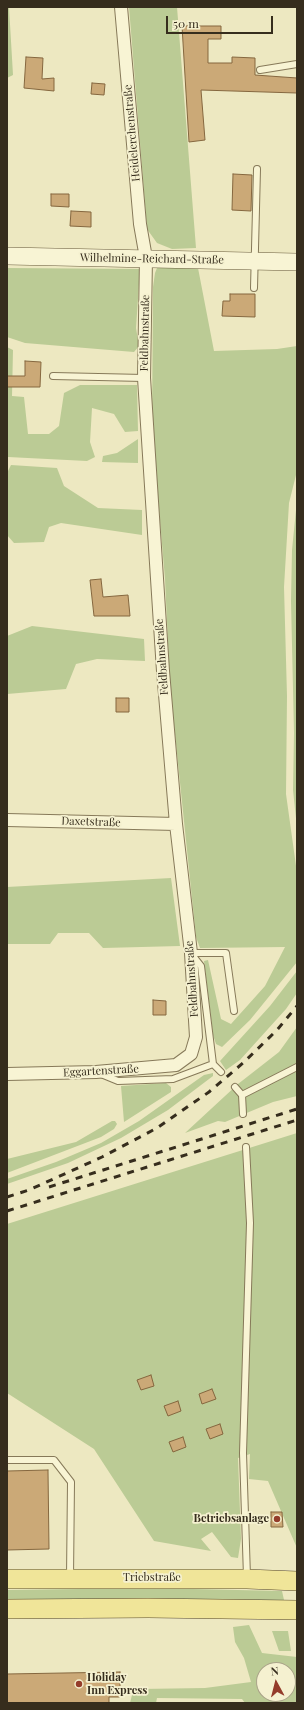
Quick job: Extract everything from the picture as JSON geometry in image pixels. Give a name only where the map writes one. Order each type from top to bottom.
[{"type":"main road","name":"Triebstraße","points":[[7,1579],[247,1579],[297,1581]]},
{"type":"main road","points":[[7,1609],[156,1608],[297,1610]]},
{"type":"street","name":"Heidelerchenstraße","points":[[121,7],[140,224],[146,258]]},
{"type":"street","name":"Wilhelmine-Reichard-Straße","points":[[7,256],[297,262]]},
{"type":"street","name":"Feldbahnstraße","points":[[146,258],[144,378],[163,671],[176,824],[191,953],[196,1037],[191,1054]]},
{"type":"street","name":"Daxetstraße","points":[[7,820],[176,824]]},
{"type":"street","name":"Eggartenstraße","points":[[7,1074],[96,1072],[176,1065],[191,1054]]},
{"type":"lane","points":[[260,70],[297,64]]},
{"type":"lane","points":[[254,288],[257,169]]},
{"type":"lane","points":[[54,376],[144,378]]},
{"type":"lane","points":[[191,953],[226,952],[234,1010]]},
{"type":"lane","points":[[191,953],[201,966],[213,1064],[221,1072]]},
{"type":"lane","points":[[96,1072],[118,1081],[173,1079],[213,1064]]},
{"type":"lane","points":[[242,1094],[297,1067]]},
{"type":"lane","points":[[235,1087],[242,1094],[243,1114]]},
{"type":"lane","points":[[246,1147],[250,1263],[243,1453],[247,1579]]},
{"type":"lane","points":[[7,1460],[54,1460],[71,1482],[70,1578]]},
{"type":"green space","points":[[7,7],[9,7],[13,75],[7,78]]},
{"type":"green space","points":[[129,7],[177,7],[196,248],[172,249],[157,243],[147,229]]},
{"type":"green space","points":[[7,268],[140,269],[136,328],[139,346],[134,352],[25,343],[7,337]]},
{"type":"green space","points":[[157,268],[198,268],[214,351],[277,349],[297,346],[297,471],[289,503],[284,587],[287,696],[286,794],[297,873],[297,962],[250,1020],[222,1047],[216,1044],[213,1035],[204,961],[208,960],[221,1019],[231,1024],[265,986],[285,947],[200,948],[196,937],[170,686],[165,579],[152,427],[153,287]]},
{"type":"green space","points":[[7,347],[13,350],[12,396],[24,397],[28,434],[49,434],[59,426],[64,393],[80,385],[137,385],[138,431],[125,432],[114,414],[92,408],[90,442],[95,457],[87,461],[8,457]]},
{"type":"green space","points":[[138,439],[138,463],[102,462],[103,456],[117,453]]},
{"type":"green space","points":[[11,465],[57,468],[64,486],[98,508],[142,510],[142,535],[61,523],[49,527],[44,542],[14,543],[7,535],[7,473]]},
{"type":"green space","points":[[297,500],[297,828],[293,790],[294,733],[291,601],[292,550]]},
{"type":"green space","points":[[32,626],[144,639],[145,661],[97,659],[76,664],[66,689],[7,694],[7,636]]},
{"type":"green space","points":[[171,878],[180,946],[103,948],[89,933],[58,933],[50,944],[7,944],[7,887]]},
{"type":"green space","points":[[297,971],[297,993],[286,1009],[240,1060],[226,1070],[220,1061],[270,1006]]},
{"type":"green space","points":[[297,1027],[297,1096],[273,1102],[225,1122],[218,1121],[185,1133],[238,1084],[279,1052]]},
{"type":"green space","points":[[213,1073],[213,1076],[168,1110],[121,1138],[68,1163],[7,1184],[7,1179],[56,1162],[101,1143],[139,1121],[204,1075]]},
{"type":"green space","points":[[166,1083],[171,1087],[171,1092],[124,1122],[121,1086]]},
{"type":"green space","points":[[112,1121],[115,1121],[117,1124],[114,1129],[101,1137],[7,1173],[7,1159],[76,1142]]},
{"type":"green space","points":[[297,1133],[297,1548],[268,1481],[249,1479],[250,1454],[238,1458],[241,1539],[238,1558],[231,1557],[212,1532],[201,1539],[211,1551],[154,1541],[94,1449],[7,1393],[7,1224]]},
{"type":"green space","points":[[149,1588],[282,1591],[284,1600],[7,1600],[7,1590]]},
{"type":"green space","points":[[249,1625],[262,1653],[297,1657],[297,1703],[245,1703],[242,1699],[157,1698],[156,1703],[130,1703],[132,1695],[140,1689],[205,1688],[251,1682],[244,1658],[235,1642],[233,1627]]},
{"type":"green space","points":[[272,1631],[288,1631],[291,1651],[279,1651]]},
{"type":"building","points":[[182,26],[221,26],[221,39],[208,39],[208,63],[232,63],[232,57],[255,58],[255,75],[297,78],[297,93],[201,90],[205,140],[189,142]]},
{"type":"building","points":[[26,57],[43,58],[42,79],[54,78],[54,91],[24,88]]},
{"type":"building","points":[[92,83],[105,84],[104,95],[91,94]]},
{"type":"building","points":[[233,174],[252,175],[251,211],[232,210]]},
{"type":"building","points":[[51,194],[69,194],[69,207],[51,206]]},
{"type":"building","points":[[71,211],[91,212],[91,227],[70,226]]},
{"type":"building","points":[[230,294],[255,294],[255,317],[222,316],[223,301],[230,301]]},
{"type":"building","points":[[25,361],[41,362],[40,387],[7,387],[7,376],[25,376]]},
{"type":"building","points":[[101,579],[103,597],[128,595],[130,616],[94,616],[90,580]]},
{"type":"building","points":[[116,698],[129,698],[129,712],[116,712]]},
{"type":"building","points":[[153,1000],[166,1001],[166,1015],[153,1015]]},
{"type":"building","points":[[151,1375],[154,1386],[141,1390],[137,1380]]},
{"type":"building","points":[[212,1389],[216,1399],[202,1404],[199,1394]]},
{"type":"building","points":[[178,1401],[181,1411],[168,1416],[164,1406]]},
{"type":"building","points":[[220,1424],[223,1434],[210,1439],[206,1429]]},
{"type":"building","points":[[183,1437],[186,1447],[173,1452],[169,1442]]},
{"type":"building","points":[[48,1470],[49,1549],[7,1550],[7,1471]]},
{"type":"building","name":"Betriebsanlage","points":[[271,1512],[282,1512],[283,1527],[271,1527]]},
{"type":"building","points":[[120,1672],[120,1697],[109,1697],[109,1703],[7,1703],[7,1674]]},
{"type":"railway","points":[[7,1197],[29,1190],[102,1157],[157,1128],[209,1092],[243,1063],[277,1030],[297,1006]]},
{"type":"railway","points":[[49,1187],[297,1109]]},
{"type":"railway","points":[[7,1211],[297,1120]]},
{"type":"place","name":"Betriebsanlage","points":[[277,1519]]},
{"type":"place","name":"Holiday Inn Express","points":[[79,1684]]}]
